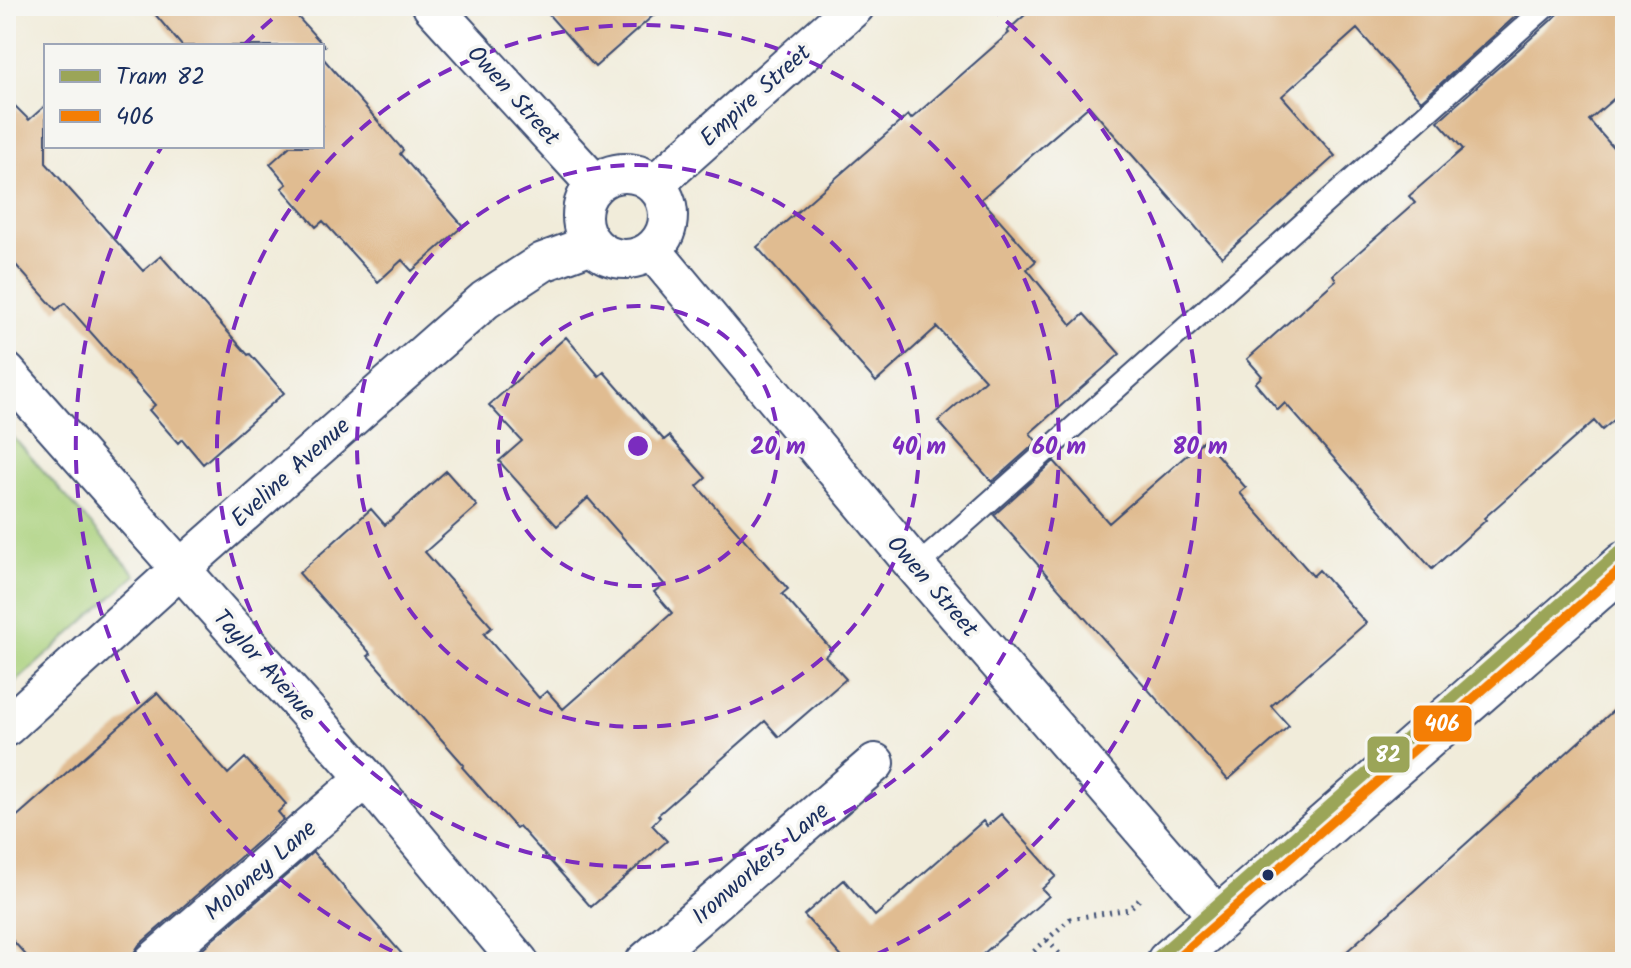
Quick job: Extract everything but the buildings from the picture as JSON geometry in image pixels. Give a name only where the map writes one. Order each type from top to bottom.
[{"type":"main road","points":[[1169,962],[1625,564]]},
{"type":"street","name":"Owen Street","points":[[432,6],[595,184]]},
{"type":"street","name":"Empire Street","points":[[655,184],[855,6]]},
{"type":"street","points":[[619,173],[633,173],[655,184],[664,198],[667,226],[652,250],[628,259],[614,258],[592,244],[581,220],[582,206],[595,184],[619,173]]},
{"type":"street","name":"Eveline Avenue","points":[[6,727],[485,300],[543,262],[592,244]]},
{"type":"street","name":"Owen Street","points":[[652,250],[916,567],[1219,918]]},
{"type":"street","name":"Taylor Avenue","points":[[6,372],[366,778],[519,962]]},
{"type":"street","name":"Ironworkers Lane","points":[[645,962],[875,763]]},
{"type":"street","name":"Moloney Lane","points":[[153,962],[366,778]]},
{"type":"lane","points":[[916,567],[1547,6]]},
{"type":"path","points":[[1022,962],[1070,919],[1129,909],[1176,867]]},
{"type":"path","points":[[1047,940],[1067,962]]},
{"type":"green space","points":[[6,429],[136,575],[6,691]]},
{"type":"tram line","name":"82","points":[[1152,962],[1625,547]]},
{"type":"transit line","name":"406","points":[[1169,962],[1625,564]]}]
